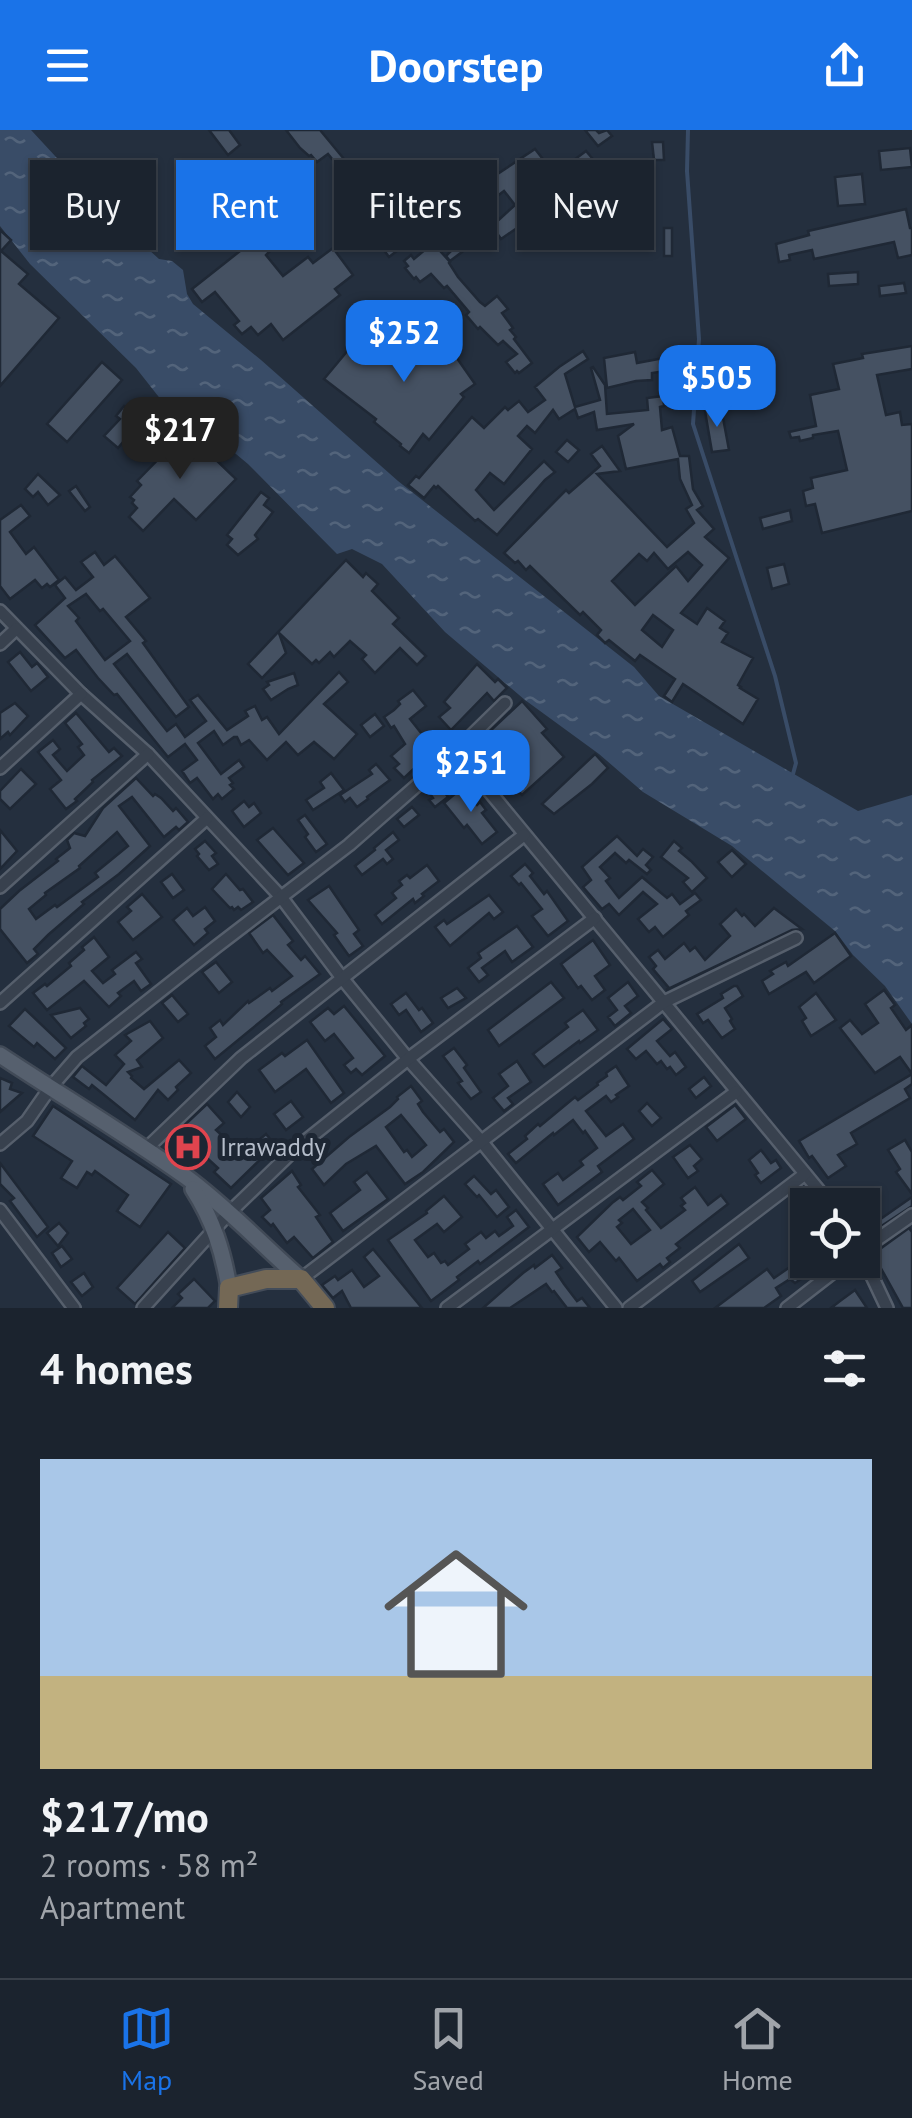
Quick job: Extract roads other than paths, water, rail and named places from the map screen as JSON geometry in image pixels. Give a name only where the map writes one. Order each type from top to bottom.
[{"type":"highway","points":[[228,1308],[230,1288],[266,1279],[300,1279],[324,1308]]},
{"type":"main road","points":[[0,1055],[186,1177],[230,1212],[300,1279]]},
{"type":"main road","points":[[186,1177],[216,1230],[230,1288]]},
{"type":"street","points":[[0,611],[81,694],[148,754],[281,897],[408,1059],[481,1141],[616,1308]]},
{"type":"street","points":[[0,644],[16,629]]},
{"type":"street","points":[[0,768],[81,694]]},
{"type":"street","points":[[0,1144],[27,1120],[78,1057],[350,845],[505,703]]},
{"type":"street","points":[[456,751],[817,1188]]},
{"type":"street","points":[[0,886],[148,754]]},
{"type":"street","points":[[0,1003],[207,818]]},
{"type":"street","points":[[145,1150],[241,1058],[524,834]]},
{"type":"street","points":[[143,1308],[230,1212],[293,1152],[408,1059],[595,918]]},
{"type":"street","points":[[300,1279],[664,1002],[796,938]]},
{"type":"street","points":[[447,1308],[736,1092]]},
{"type":"street","points":[[629,1308],[805,1174]]},
{"type":"street","points":[[0,1210],[74,1308]]},
{"type":"street","points":[[880,1239],[912,1215]]},
{"type":"street","points":[[787,1308],[826,1278]]},
{"type":"street","points":[[874,1278],[887,1308]]},
{"type":"water","points":[[0,130],[31,130],[59,160],[30,160],[30,250],[149,250],[159,259],[172,261],[183,270],[193,304],[398,481],[634,667],[659,696],[858,811],[912,795],[912,1024],[885,986],[835,931],[732,846],[643,792],[445,632],[382,564],[352,549],[337,554],[248,464],[188,414],[173,415],[136,368],[30,264],[0,226]]},
{"type":"waterway","points":[[688,130],[687,171],[699,339],[693,424],[775,676],[796,763],[793,774]]},
{"type":"place","name":"Irrawaddy","points":[[188,1147]]}]
